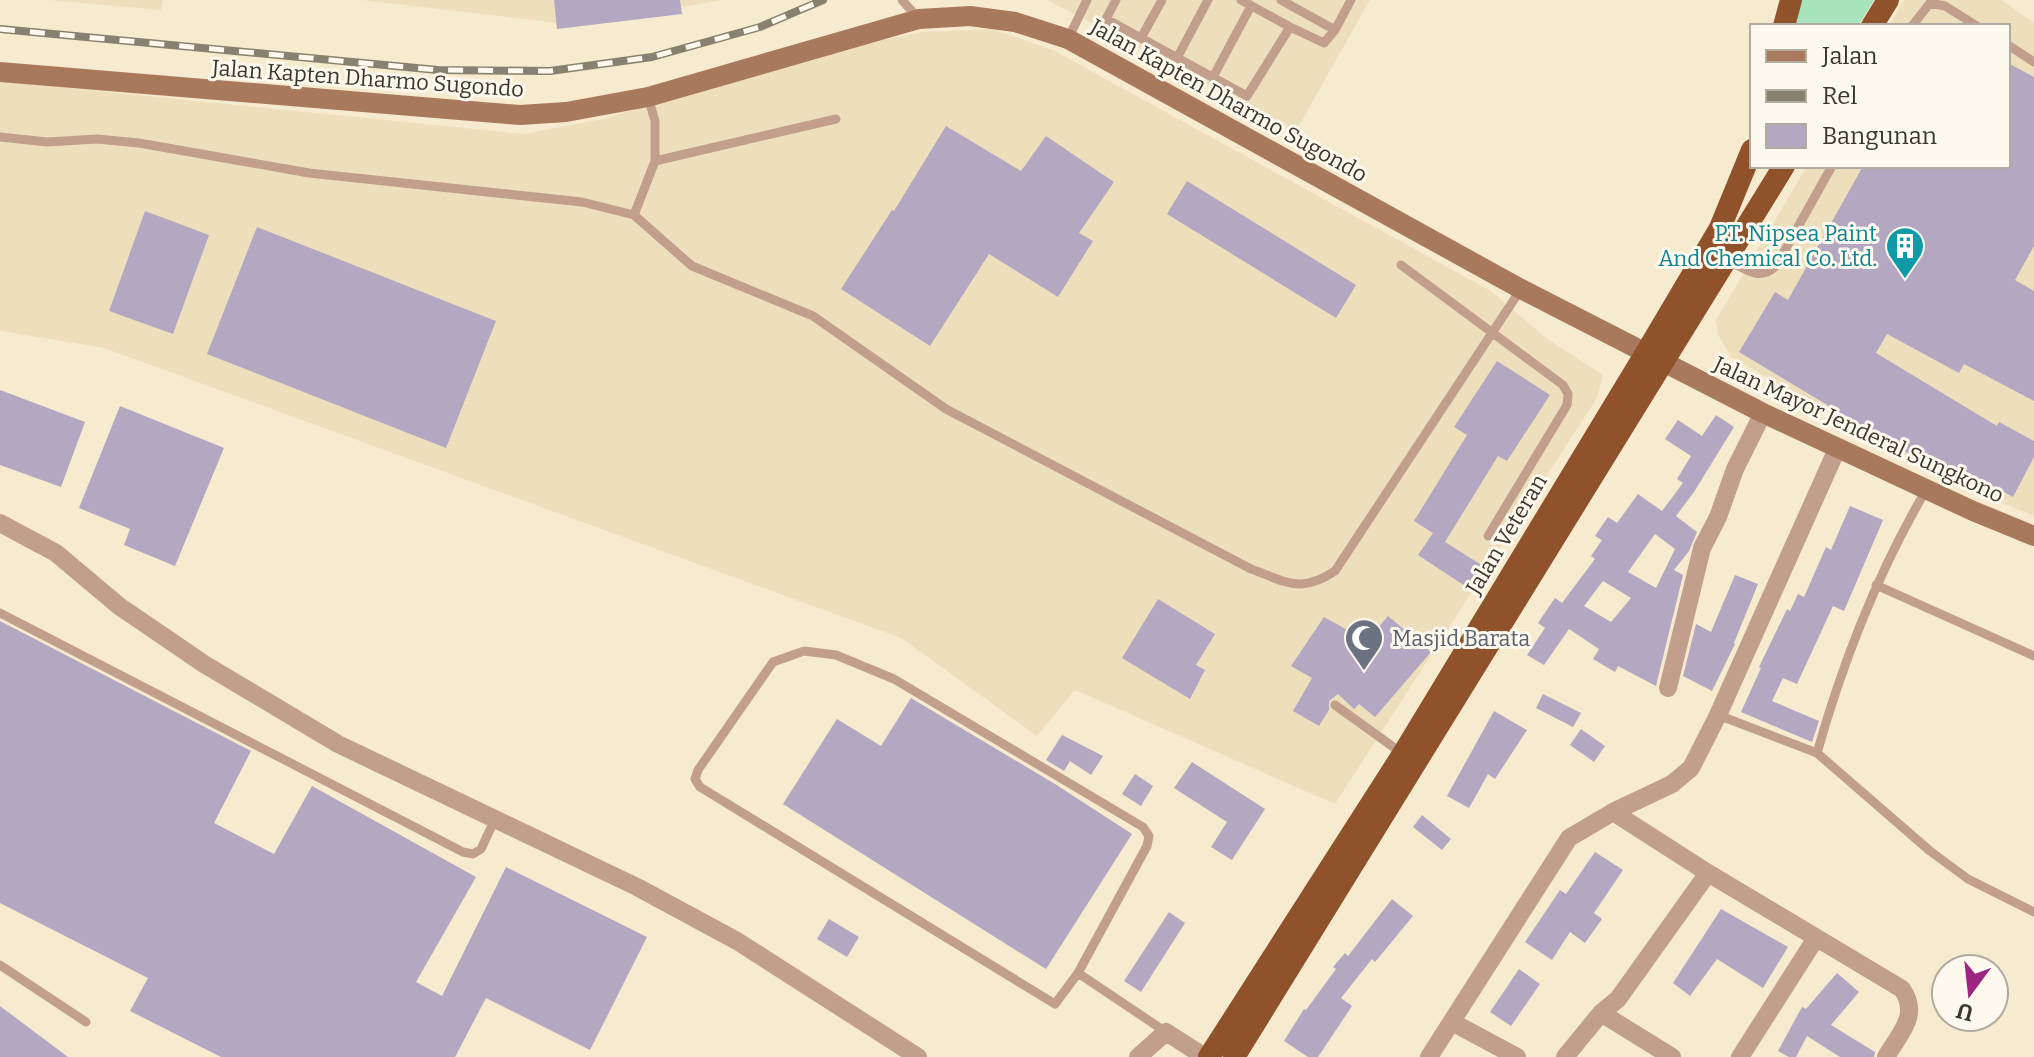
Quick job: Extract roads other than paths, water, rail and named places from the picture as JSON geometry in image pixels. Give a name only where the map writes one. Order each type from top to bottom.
[{"type":"highway","points":[[1785,24],[1791,0]]},
{"type":"highway","points":[[1873,24],[1888,0]]},
{"type":"highway","name":"Jalan Veteran","points":[[1234,1057],[1655,357],[1720,228],[1760,168]]},
{"type":"highway","name":"Jalan Veteran","points":[[1207,1057],[1655,357],[1728,260],[1762,168]]},
{"type":"main road","name":"Jalan Kapten Dharmo Sugondo","points":[[0,72],[520,115],[566,112],[648,97],[919,19],[970,16],[1015,22],[1068,39],[1521,289],[1655,357]]},
{"type":"main road","name":"Jalan Mayor Jenderal Sungkono","points":[[1655,357],[1837,449],[2034,536]]},
{"type":"street","points":[[1668,688],[1702,548],[1718,517],[1735,469],[1763,413]]},
{"type":"street","points":[[1429,1057],[1569,838],[1613,812],[1672,784],[1691,768],[1718,715],[1837,449]]},
{"type":"street","points":[[0,523],[56,553],[119,606],[204,664],[338,744],[637,887],[737,941],[918,1057]]},
{"type":"street","points":[[1613,812],[1708,873],[1902,989],[1910,1001],[1910,1018],[1886,1057]]},
{"type":"street","points":[[1565,1057],[1601,1013],[1618,999],[1708,873]]},
{"type":"street","points":[[1740,1057],[1816,938]]},
{"type":"street","points":[[1601,1013],[1672,1057]]},
{"type":"street","points":[[1452,1022],[1517,1057]]},
{"type":"street","points":[[1138,1057],[1166,1032],[1207,1057]]},
{"type":"lane","points":[[902,0],[919,19]]},
{"type":"lane","points":[[1068,39],[1087,0]]},
{"type":"lane","points":[[1116,0],[1106,19],[1247,96],[1290,27]]},
{"type":"lane","points":[[1141,38],[1162,0]]},
{"type":"lane","points":[[1177,58],[1208,0]]},
{"type":"lane","points":[[1241,0],[1324,43],[1335,30],[1351,0]]},
{"type":"lane","points":[[1281,0],[1335,30]]},
{"type":"lane","points":[[1914,24],[1930,3],[1945,6],[1974,24]]},
{"type":"lane","points":[[1213,77],[1251,6]]},
{"type":"lane","points":[[2010,46],[2034,62]]},
{"type":"lane","points":[[634,215],[655,161],[655,121],[648,97]]},
{"type":"lane","points":[[655,161],[836,119]]},
{"type":"lane","points":[[0,137],[47,142],[97,139],[139,143],[309,173],[582,202],[634,215],[692,266],[813,316],[946,409],[1251,569],[1292,584],[1315,584],[1335,571],[1521,289]]},
{"type":"lane","points":[[1728,260],[1757,275],[1768,274],[1776,266],[1831,168]]},
{"type":"lane","points":[[1401,265],[1563,385],[1568,394],[1567,405],[1488,536]]},
{"type":"lane","points":[[1817,753],[1835,688],[1876,585],[1926,490]]},
{"type":"lane","points":[[1876,585],[2034,656]]},
{"type":"lane","points":[[0,613],[463,852],[473,854],[481,849],[495,819]]},
{"type":"lane","points":[[804,651],[836,655],[894,679],[1143,827],[1149,836],[1147,846],[1078,973],[1055,1004],[1049,1002],[700,787],[695,779],[698,770],[773,662],[804,651]]},
{"type":"lane","points":[[1335,705],[1403,754]]},
{"type":"lane","points":[[1718,715],[1817,753],[1930,851],[1968,879],[2034,912]]},
{"type":"lane","points":[[0,965],[86,1022]]},
{"type":"lane","points":[[1078,973],[1166,1032]]},
{"type":"railway","points":[[0,29],[438,70],[550,71],[652,57],[760,27],[823,0]]},
{"type":"place","name":"P.T. Nipsea Paint And Chemical Co. Ltd.","points":[[1905,280]]},
{"type":"place","name":"Masjid Barata","points":[[1364,672]]}]
